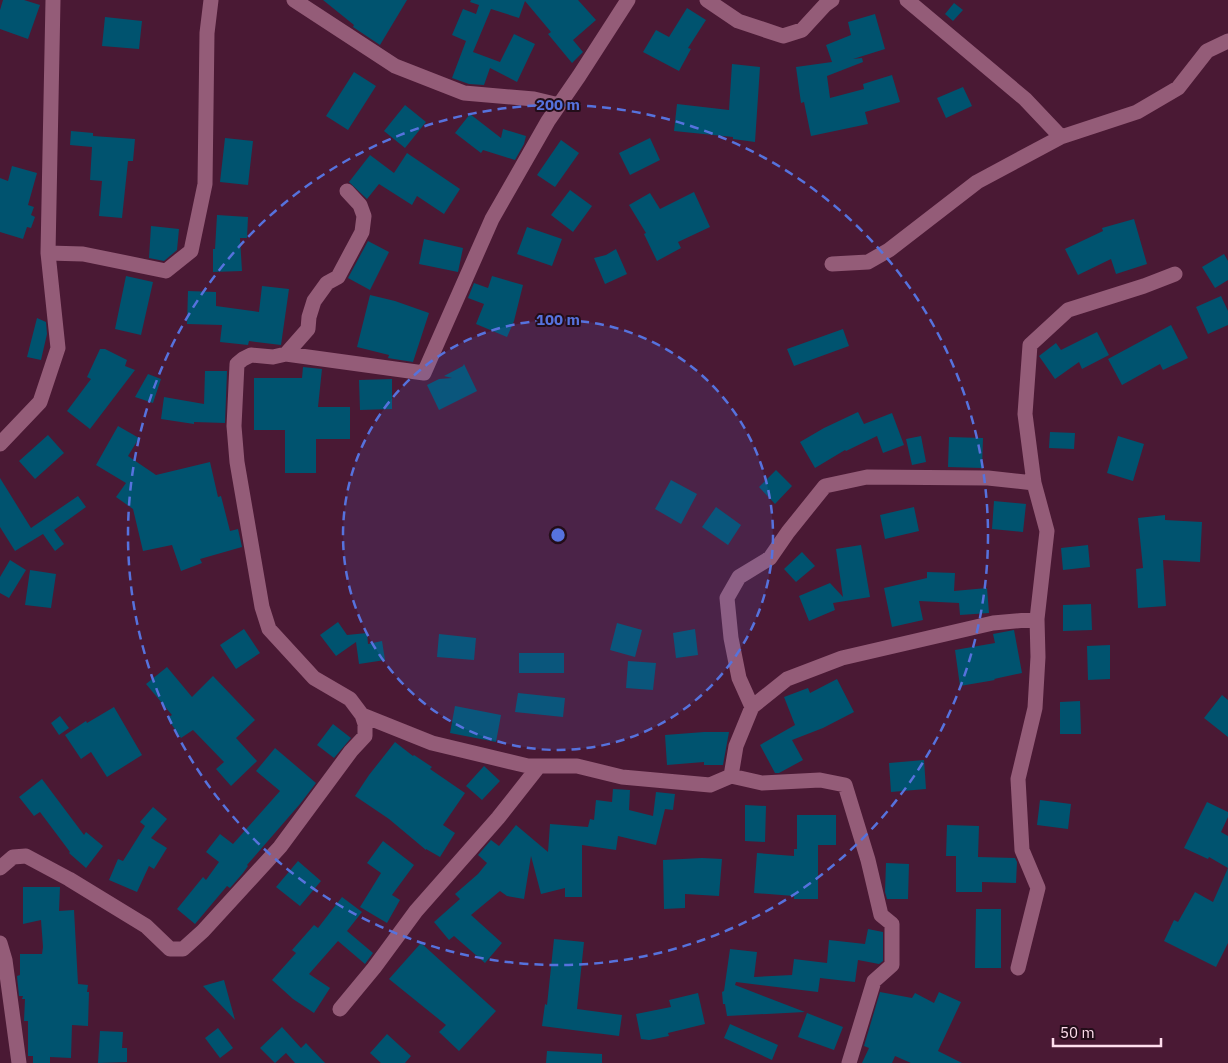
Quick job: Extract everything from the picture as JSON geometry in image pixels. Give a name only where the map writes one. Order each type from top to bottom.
[{"type":"street","points":[[0,444],[40,402],[58,348],[48,253],[53,0]]},
{"type":"street","points":[[48,253],[83,254],[166,271],[191,251],[205,184],[207,33],[211,0]]},
{"type":"street","points":[[291,0],[395,66],[464,93],[534,99],[559,105]]},
{"type":"street","points":[[0,868],[13,856],[26,856],[69,879],[146,926],[170,949],[182,949],[203,931],[280,847],[351,751],[365,736],[365,724],[362,714],[350,699],[314,678],[269,629],[262,607],[237,462],[234,426],[237,364],[251,355],[274,357],[286,354],[424,373],[492,219],[548,121],[628,0]]},
{"type":"street","points":[[707,0],[738,22],[784,36],[802,30],[824,5],[832,0]]},
{"type":"street","points":[[907,0],[1025,99],[1060,137]]},
{"type":"street","points":[[832,264],[868,262],[890,250],[977,182],[1060,137],[1137,112],[1178,88],[1207,51],[1228,41]]},
{"type":"street","points":[[286,354],[308,329],[308,317],[314,300],[328,283],[338,277],[362,232],[364,216],[360,205],[347,191]]},
{"type":"street","points":[[1018,968],[1038,888],[1022,850],[1018,779],[1035,708],[1038,657],[1037,619],[1047,531],[1034,483],[1025,414],[1030,346],[1068,310],[1175,274]]},
{"type":"street","points":[[752,706],[739,678],[731,638],[727,598],[739,577],[770,558],[825,486],[867,477],[988,478],[1034,483]]},
{"type":"street","points":[[731,776],[736,746],[752,706],[786,679],[842,658],[993,623],[1037,619]]},
{"type":"street","points":[[362,714],[432,743],[528,766],[577,766],[622,777],[710,785],[731,776],[762,783],[820,780],[845,785],[868,860],[881,915],[892,924],[892,965],[874,981],[849,1063]]},
{"type":"street","points":[[340,1009],[416,912],[498,818],[538,766]]},
{"type":"street","points":[[0,943],[5,960],[19,1063]]},
{"type":"building","points":[[3,0],[24,0],[40,5],[28,39],[0,29],[0,10]]},
{"type":"building","points":[[323,0],[407,0],[380,45],[353,27],[354,25]]},
{"type":"building","points":[[471,0],[578,0],[596,20],[573,40],[583,52],[572,63],[548,34],[551,32],[525,1],[519,18],[491,9],[473,52],[500,62],[514,34],[535,44],[517,82],[490,68],[484,85],[469,84],[452,78],[466,41],[452,35],[463,9],[476,14],[479,5],[470,2]]},
{"type":"building","points":[[954,3],[963,10],[953,21],[945,14]]},
{"type":"building","points":[[687,8],[706,20],[688,48],[691,49],[679,71],[643,52],[656,30],[669,37]]},
{"type":"building","points":[[875,14],[885,49],[853,59],[862,58],[863,62],[827,76],[830,98],[864,89],[863,84],[892,75],[900,102],[865,112],[868,124],[811,136],[804,102],[801,103],[796,67],[832,62],[826,45],[851,35],[848,22]]},
{"type":"building","points":[[105,17],[142,21],[139,49],[102,46]]},
{"type":"building","points":[[732,64],[760,67],[755,142],[733,139],[733,137],[674,131],[677,104],[729,110]]},
{"type":"building","points":[[354,72],[376,86],[348,130],[326,116]]},
{"type":"building","points":[[963,87],[972,106],[946,118],[937,98]]},
{"type":"building","points":[[405,105],[426,122],[405,148],[384,131]]},
{"type":"building","points":[[470,114],[501,138],[503,129],[526,136],[524,144],[515,160],[483,150],[481,153],[455,133]]},
{"type":"building","points":[[71,131],[93,133],[93,136],[135,139],[133,161],[128,161],[122,218],[99,216],[102,181],[90,180],[92,147],[70,145]]},
{"type":"building","points":[[225,138],[253,141],[248,185],[220,182]]},
{"type":"building","points":[[650,138],[660,160],[630,175],[619,153]]},
{"type":"building","points":[[561,140],[579,153],[555,187],[537,175]]},
{"type":"building","points":[[407,153],[460,189],[444,214],[417,196],[412,205],[379,184],[367,199],[349,182],[370,155],[394,173]]},
{"type":"building","points":[[12,166],[37,173],[28,205],[34,207],[31,215],[35,217],[31,228],[27,227],[23,239],[0,232],[0,178],[8,181]]},
{"type":"building","points":[[570,190],[592,206],[573,232],[551,215]]},
{"type":"building","points":[[694,192],[710,227],[678,242],[681,248],[657,261],[644,234],[646,233],[629,205],[650,193],[660,209]]},
{"type":"building","points":[[217,215],[248,217],[247,238],[240,238],[242,271],[213,272],[213,249],[215,249]]},
{"type":"building","points":[[1134,219],[1147,264],[1116,274],[1111,259],[1078,275],[1065,249],[1103,231],[1102,228]]},
{"type":"building","points":[[151,226],[179,229],[177,250],[164,261],[149,258]]},
{"type":"building","points":[[527,227],[562,239],[552,266],[517,254]]},
{"type":"building","points":[[424,239],[463,248],[458,272],[419,264]]},
{"type":"building","points":[[368,241],[389,252],[370,290],[348,278]]},
{"type":"building","points":[[616,249],[627,274],[605,284],[594,258],[606,255]]},
{"type":"building","points":[[1224,254],[1228,261],[1228,280],[1215,288],[1202,267]]},
{"type":"building","points":[[126,276],[153,282],[141,335],[115,329]]},
{"type":"building","points":[[492,276],[523,285],[514,321],[507,337],[476,324],[484,304],[468,298],[474,283],[488,288]]},
{"type":"building","points":[[262,286],[289,289],[281,345],[249,341],[248,345],[220,342],[222,325],[187,324],[188,291],[216,292],[216,306],[259,312]]},
{"type":"building","points":[[370,295],[395,301],[429,313],[413,362],[388,358],[389,355],[357,347]]},
{"type":"building","points":[[1221,296],[1228,311],[1228,325],[1208,334],[1196,307]]},
{"type":"building","points":[[37,318],[46,322],[47,334],[41,360],[27,357]]},
{"type":"building","points":[[1171,325],[1188,358],[1163,370],[1160,364],[1122,385],[1108,359]]},
{"type":"building","points":[[843,329],[849,346],[794,366],[787,349]]},
{"type":"building","points":[[1097,332],[1109,355],[1082,369],[1079,362],[1055,379],[1039,356],[1056,343],[1061,350]]},
{"type":"building","points":[[100,349],[105,349],[127,360],[125,366],[135,370],[90,429],[67,411],[91,379],[87,377]]},
{"type":"building","points":[[464,364],[477,391],[439,410],[427,385],[439,379],[452,378],[444,376]]},
{"type":"building","points":[[303,367],[322,369],[318,407],[350,407],[350,439],[316,439],[316,473],[285,473],[285,430],[254,430],[254,378],[302,378]]},
{"type":"building","points":[[205,371],[227,371],[225,423],[194,422],[194,424],[161,419],[164,397],[204,404]]},
{"type":"building","points":[[148,374],[161,379],[153,403],[135,397]]},
{"type":"building","points":[[392,379],[392,409],[360,410],[359,380]]},
{"type":"building","points":[[858,412],[864,424],[892,413],[904,445],[883,453],[877,436],[845,450],[815,468],[800,442]]},
{"type":"building","points":[[118,426],[139,438],[128,456],[156,475],[210,462],[218,497],[221,496],[230,531],[238,529],[242,547],[200,559],[202,563],[181,571],[172,545],[143,551],[133,509],[116,497],[126,483],[96,465]]},
{"type":"building","points":[[1050,432],[1075,433],[1074,449],[1049,448]]},
{"type":"building","points":[[48,435],[64,453],[35,479],[19,461]]},
{"type":"building","points":[[921,436],[926,462],[912,465],[906,439]]},
{"type":"building","points":[[1118,436],[1144,444],[1133,481],[1107,473]]},
{"type":"building","points":[[949,437],[983,438],[982,468],[948,467]]},
{"type":"building","points":[[776,470],[792,486],[775,504],[759,487]]},
{"type":"building","points":[[0,478],[31,528],[78,496],[86,507],[54,530],[64,544],[55,551],[43,534],[15,551],[0,527]]},
{"type":"building","points":[[671,480],[697,494],[681,524],[655,509]]},
{"type":"building","points":[[994,501],[1026,504],[1023,532],[992,529]]},
{"type":"building","points":[[716,507],[741,525],[728,545],[702,527]]},
{"type":"building","points":[[914,507],[919,531],[885,539],[880,515]]},
{"type":"building","points":[[1165,515],[1165,520],[1202,522],[1200,562],[1163,560],[1166,606],[1138,608],[1136,569],[1143,568],[1138,518]]},
{"type":"building","points":[[861,545],[870,597],[833,603],[835,610],[809,621],[799,596],[830,583],[843,597],[836,549]]},
{"type":"building","points":[[1088,545],[1090,567],[1063,570],[1061,548]]},
{"type":"building","points":[[802,552],[815,566],[796,582],[784,569]]},
{"type":"building","points":[[10,560],[26,570],[9,598],[0,593],[0,577]]},
{"type":"building","points":[[30,570],[56,574],[51,608],[25,605]]},
{"type":"building","points":[[927,572],[955,573],[954,591],[987,588],[989,613],[960,615],[959,603],[919,601],[923,620],[892,627],[884,588],[927,578]]},
{"type":"building","points":[[1091,604],[1092,630],[1063,631],[1063,605]]},
{"type":"building","points":[[338,622],[347,635],[367,633],[368,644],[382,641],[385,660],[359,664],[356,642],[336,656],[320,635]]},
{"type":"building","points":[[617,623],[642,630],[635,657],[610,650]]},
{"type":"building","points":[[244,629],[260,653],[236,669],[220,645]]},
{"type":"building","points":[[695,629],[698,655],[676,658],[673,633]]},
{"type":"building","points":[[1014,630],[1022,673],[960,686],[955,650],[995,643],[993,634]]},
{"type":"building","points":[[439,634],[476,638],[474,660],[437,657]]},
{"type":"building","points":[[1110,645],[1110,679],[1088,680],[1087,646]]},
{"type":"building","points":[[519,653],[564,653],[564,673],[519,673]]},
{"type":"building","points":[[628,661],[656,663],[653,690],[626,688]]},
{"type":"building","points":[[167,667],[192,697],[213,676],[255,720],[236,738],[257,761],[231,786],[216,769],[224,762],[193,730],[181,738],[167,718],[172,715],[146,684]]},
{"type":"building","points":[[837,679],[854,712],[823,728],[792,740],[803,760],[779,773],[775,773],[760,745],[795,725],[784,697],[808,688],[810,693]]},
{"type":"building","points":[[518,693],[565,698],[563,717],[515,712]]},
{"type":"building","points":[[1222,695],[1228,700],[1228,737],[1204,718]]},
{"type":"building","points":[[1080,701],[1081,734],[1060,734],[1060,702]]},
{"type":"building","points":[[455,706],[501,715],[496,742],[450,733]]},
{"type":"building","points":[[114,707],[142,755],[107,777],[91,752],[81,759],[65,735],[86,721],[87,723]]},
{"type":"building","points":[[60,716],[69,728],[59,735],[51,723]]},
{"type":"building","points":[[333,724],[351,738],[334,758],[317,745]]},
{"type":"building","points":[[729,732],[723,765],[704,765],[704,762],[667,765],[665,735]]},
{"type":"building","points":[[395,742],[413,756],[432,767],[430,769],[465,793],[443,825],[455,833],[440,857],[426,850],[389,819],[355,796]]},
{"type":"building","points":[[275,748],[316,783],[247,865],[243,873],[230,888],[227,886],[195,924],[177,909],[203,877],[206,880],[219,862],[206,852],[220,834],[233,844],[280,791],[256,771]]},
{"type":"building","points":[[924,760],[926,789],[891,792],[889,763]]},
{"type":"building","points":[[484,766],[500,781],[482,800],[466,786]]},
{"type":"building","points":[[42,779],[84,835],[86,832],[103,846],[86,868],[69,853],[40,812],[34,816],[19,797]]},
{"type":"building","points":[[613,789],[630,790],[629,810],[653,816],[656,792],[675,794],[673,810],[665,809],[656,845],[618,836],[616,850],[582,845],[582,897],[565,897],[565,888],[541,894],[531,856],[524,899],[507,896],[500,891],[471,915],[502,943],[485,963],[454,936],[449,940],[434,922],[460,899],[455,894],[478,874],[487,863],[478,855],[491,840],[499,846],[516,825],[548,852],[550,824],[588,827],[590,819],[594,820],[596,800],[612,802]]},
{"type":"building","points":[[1040,800],[1071,804],[1068,829],[1037,825]]},
{"type":"building","points":[[1207,802],[1228,812],[1228,817],[1221,832],[1228,836],[1228,868],[1209,857],[1208,859],[1184,848]]},
{"type":"building","points":[[745,805],[766,806],[765,842],[745,841]]},
{"type":"building","points":[[153,807],[167,819],[151,838],[167,848],[154,869],[149,866],[137,892],[109,880],[118,859],[123,861],[145,826],[140,822]]},
{"type":"building","points":[[797,815],[836,815],[836,845],[818,845],[818,899],[794,899],[794,896],[754,893],[757,853],[794,856],[794,849],[797,849]]},
{"type":"building","points":[[947,825],[979,826],[978,857],[1015,858],[1017,862],[1016,883],[982,882],[982,892],[956,892],[956,856],[946,856]]},
{"type":"building","points":[[383,841],[414,865],[392,895],[400,900],[387,923],[360,907],[381,873],[367,863]]},
{"type":"building","points":[[722,859],[719,896],[685,894],[685,908],[664,909],[663,860]]},
{"type":"building","points":[[298,861],[321,881],[300,906],[276,887]]},
{"type":"building","points":[[886,863],[909,864],[908,899],[887,899],[885,892]]},
{"type":"building","points":[[1228,868],[1228,943],[1216,967],[1164,941],[1174,920],[1178,922],[1195,892],[1213,902]]},
{"type":"building","points":[[23,887],[60,887],[59,911],[74,910],[78,984],[88,985],[88,1026],[72,1025],[71,1058],[50,1057],[50,1063],[33,1063],[33,1056],[28,1056],[28,1021],[24,1021],[25,999],[22,999],[23,996],[19,996],[17,976],[20,975],[20,954],[42,954],[43,947],[41,920],[23,924]]},
{"type":"building","points":[[342,897],[362,912],[347,931],[373,953],[365,964],[338,941],[309,974],[330,988],[314,1013],[293,999],[272,980],[296,953],[292,950],[314,925],[318,928]]},
{"type":"building","points":[[976,909],[1001,909],[1001,968],[975,968]]},
{"type":"building","points":[[868,929],[883,932],[883,961],[879,964],[858,960],[855,982],[820,978],[818,992],[736,982],[735,985],[805,1012],[727,1016],[722,992],[724,991],[730,949],[757,952],[754,977],[792,975],[794,959],[827,963],[829,940],[865,944]]},
{"type":"building","points":[[554,939],[584,942],[577,1009],[622,1015],[619,1036],[542,1026],[545,1004],[547,1005]]},
{"type":"building","points":[[421,943],[496,1011],[459,1051],[439,1032],[446,1025],[389,979]]},
{"type":"building","points":[[224,980],[235,1020],[203,986]]},
{"type":"building","points":[[880,992],[912,998],[915,993],[934,1003],[939,992],[961,1002],[938,1051],[962,1063],[911,1063],[895,1056],[892,1063],[862,1063],[869,1048],[864,1046]]},
{"type":"building","points":[[698,993],[705,1024],[668,1033],[669,1036],[649,1040],[641,1039],[636,1014],[671,1007],[669,1000]]},
{"type":"building","points":[[807,1013],[843,1027],[834,1050],[798,1037]]},
{"type":"building","points":[[730,1024],[778,1045],[772,1060],[724,1038]]},
{"type":"building","points":[[282,1027],[301,1048],[306,1043],[325,1063],[295,1063],[286,1053],[275,1063],[260,1048]]},
{"type":"building","points":[[218,1028],[233,1048],[220,1058],[205,1038]]},
{"type":"building","points":[[100,1031],[123,1032],[122,1048],[127,1048],[127,1062],[98,1063]]},
{"type":"building","points":[[387,1034],[411,1056],[405,1063],[381,1063],[370,1053]]},
{"type":"building","points":[[547,1051],[602,1054],[602,1063],[546,1063]]}]
